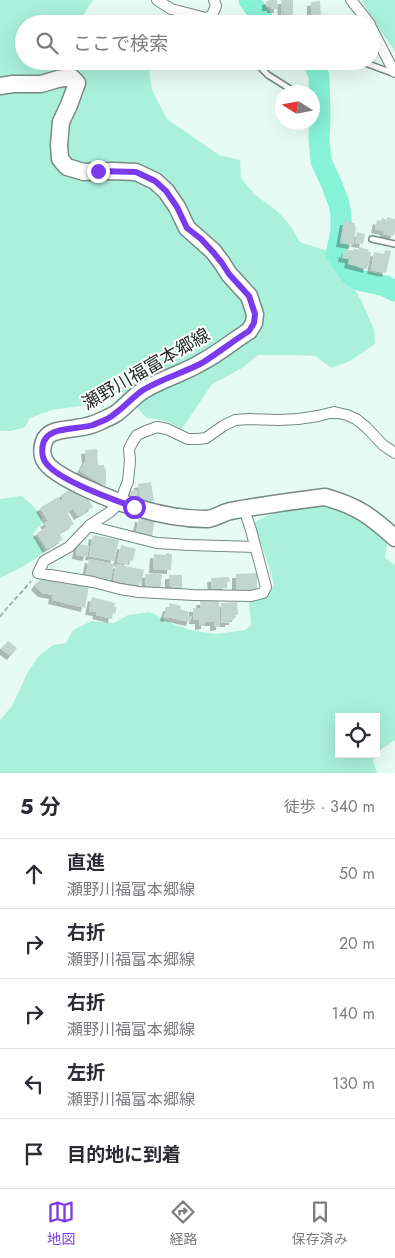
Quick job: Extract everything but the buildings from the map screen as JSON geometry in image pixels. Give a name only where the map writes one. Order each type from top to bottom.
[{"type":"main road","name":"瀬野川福富本郷線","points":[[0,86],[42,84],[71,77],[75,80],[77,83],[61,122],[60,159],[67,167],[84,172],[136,172],[155,181],[166,191],[177,207],[187,228],[213,252],[229,274],[249,296],[255,314],[254,323],[249,331],[201,363],[155,383],[107,418],[94,424],[60,430],[45,438],[42,448],[45,462],[64,477],[97,493],[134,507],[161,513],[208,519],[228,511],[325,497],[356,508],[372,518],[395,538]]},
{"type":"street","points":[[158,0],[171,9],[190,15]]},
{"type":"street","points":[[212,15],[216,6],[214,0]]},
{"type":"street","points":[[351,0],[362,15]]},
{"type":"street","points":[[380,44],[395,73]]},
{"type":"street","points":[[244,509],[266,586],[263,593],[251,596],[139,592],[120,590],[93,582],[38,574],[44,561],[69,547],[88,526],[110,512],[120,502],[128,481],[130,462],[128,449],[137,435],[157,427],[167,429],[188,439],[198,439],[206,438],[235,420],[298,419],[334,412],[347,414],[356,419],[395,454]]},
{"type":"street","points":[[88,526],[157,543],[255,547]]},
{"type":"lane","points":[[380,68],[395,73]]},
{"type":"lane","points":[[263,70],[284,85]]},
{"type":"lane","points":[[372,240],[395,244]]},
{"type":"path","points":[[0,617],[11,601],[38,574]]},
{"type":"green space","points":[[0,0],[93,0],[83,15],[15,15],[15,70],[149,70],[152,90],[167,119],[219,155],[240,160],[241,178],[254,194],[277,211],[290,225],[300,242],[331,252],[342,266],[362,302],[374,330],[375,344],[350,361],[331,368],[315,356],[258,355],[242,368],[212,384],[181,429],[165,421],[147,418],[121,391],[80,406],[52,410],[30,418],[25,427],[11,431],[0,431]]},
{"type":"green space","points":[[361,0],[395,0],[395,51],[380,30],[380,15],[370,15]]},
{"type":"green space","points":[[22,496],[42,517],[41,525],[33,533],[45,551],[29,563],[0,578],[0,499]]},
{"type":"green space","points":[[308,506],[340,508],[364,518],[381,534],[387,544],[385,558],[395,565],[395,740],[380,750],[380,713],[335,713],[335,758],[374,758],[377,773],[0,773],[0,720],[12,706],[28,672],[38,657],[53,645],[66,643],[73,630],[92,621],[114,623],[128,615],[150,612],[173,624],[194,631],[217,634],[245,630],[251,625],[249,601],[268,595],[274,585],[254,523],[260,519],[287,510]]},
{"type":"waterway","points":[[249,0],[260,15]]},
{"type":"waterway","points":[[317,70],[319,76],[321,161],[332,185],[341,215],[341,231],[336,254],[350,274],[359,280],[385,286],[395,291]]},
{"type":"route","points":[[98,171],[136,172],[155,181],[166,191],[177,207],[187,228],[213,252],[229,274],[249,296],[255,314],[254,323],[249,331],[201,363],[155,383],[107,418],[94,424],[60,430],[45,438],[42,448],[43,456],[45,462],[53,470],[97,493],[134,507]]}]
